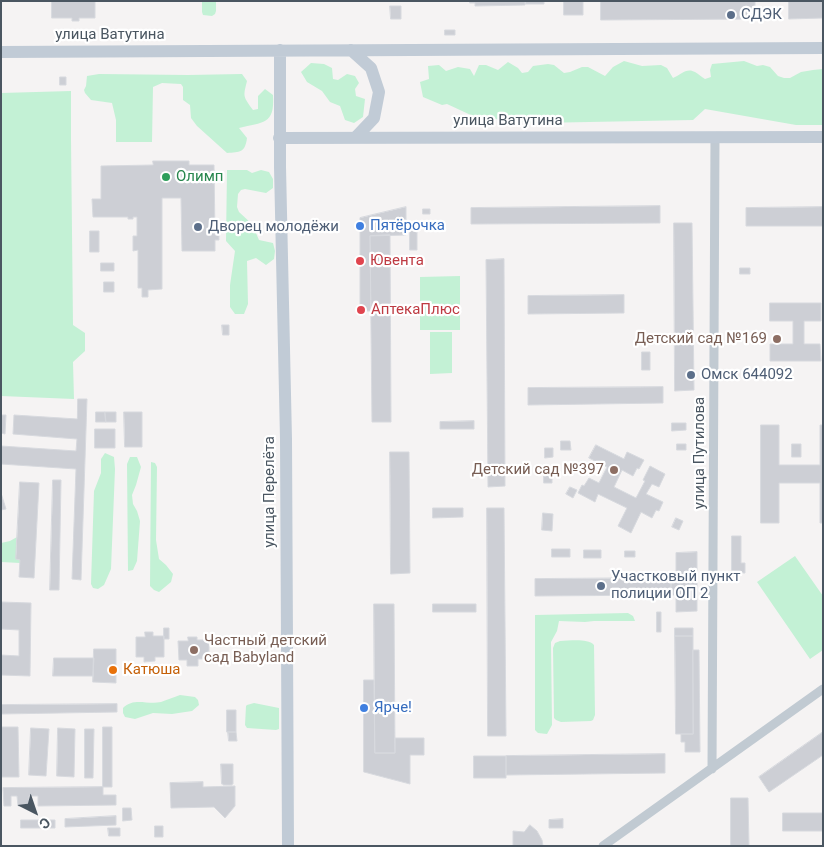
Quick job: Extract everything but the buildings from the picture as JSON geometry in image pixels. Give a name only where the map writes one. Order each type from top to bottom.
[{"type":"main road","name":"улица Ватутина","points":[[1,52],[823,48]]},
{"type":"main road","points":[[279,138],[280,50]]},
{"type":"main road","points":[[351,50],[371,68],[379,92],[374,118],[356,137]]},
{"type":"main road","name":"улица Ватутина","points":[[279,138],[823,137]]},
{"type":"main road","name":"улица Перелёта","points":[[279,138],[286,439],[288,846]]},
{"type":"street","name":"улица Путилова","points":[[712,768],[715,138]]},
{"type":"street","points":[[603,846],[823,689]]},
{"type":"green space","points":[[202,1],[216,1],[215,14],[212,16],[203,15]]},
{"type":"green space","points":[[624,61],[642,66],[661,65],[667,68],[673,78],[689,70],[705,79],[711,77],[710,70],[712,64],[744,61],[757,66],[770,67],[778,76],[784,78],[790,78],[801,72],[823,69],[823,125],[796,125],[705,109],[693,120],[537,123],[475,117],[447,104],[442,105],[423,97],[420,82],[429,79],[428,66],[439,65],[446,71],[458,67],[470,69],[474,76],[479,65],[486,65],[498,70],[508,62],[522,73],[528,72],[533,66],[548,64],[554,65],[564,73],[588,67],[605,76],[613,67]]},
{"type":"green space","points":[[311,63],[324,64],[332,68],[333,79],[338,80],[347,74],[355,76],[359,83],[355,89],[356,96],[365,99],[363,117],[354,123],[345,120],[340,106],[330,102],[322,91],[307,82],[301,72]]},
{"type":"green space","points":[[99,74],[242,74],[247,81],[245,96],[253,110],[258,109],[258,96],[265,89],[273,95],[272,112],[261,123],[239,128],[247,138],[245,147],[239,152],[227,153],[197,126],[191,118],[190,105],[183,100],[183,87],[181,84],[162,83],[153,87],[152,142],[116,142],[116,120],[112,103],[91,100],[84,90],[87,76]]},
{"type":"green space","points":[[71,91],[73,325],[85,333],[85,351],[73,362],[74,399],[1,396],[1,93]]},
{"type":"green space","points":[[227,170],[247,170],[252,173],[261,170],[269,172],[273,179],[273,188],[266,193],[245,189],[241,190],[238,194],[237,207],[239,212],[252,224],[259,240],[273,243],[275,251],[274,259],[266,265],[256,258],[247,261],[248,304],[244,314],[235,314],[230,307],[230,285],[235,251],[226,241]]},
{"type":"green space","points":[[460,276],[460,330],[420,330],[420,277]]},
{"type":"green space","points":[[430,332],[452,332],[452,373],[430,374]]},
{"type":"green space","points":[[105,453],[114,457],[115,469],[111,569],[104,585],[98,589],[93,588],[91,584],[94,491],[101,473],[101,459]]},
{"type":"green space","points":[[130,457],[137,457],[141,467],[132,495],[133,504],[140,521],[137,561],[133,570],[128,571],[127,464]]},
{"type":"green space","points":[[151,462],[155,463],[157,467],[156,540],[159,559],[173,574],[171,582],[159,592],[150,586]]},
{"type":"green space","points":[[17,537],[16,559],[20,560],[20,563],[1,562],[1,543]]},
{"type":"green space","points":[[795,556],[823,596],[823,650],[810,659],[757,582]]},
{"type":"green space","points":[[628,613],[633,616],[635,621],[559,621],[557,631],[551,642],[552,725],[547,734],[538,733],[535,730],[535,615]]},
{"type":"green space","points":[[560,641],[583,641],[594,645],[595,715],[591,721],[561,722],[554,718],[553,648],[555,643]]},
{"type":"green space","points":[[180,695],[195,697],[199,705],[192,711],[172,714],[153,713],[135,719],[125,717],[123,713],[123,708],[132,703],[156,703]]},
{"type":"green space","points":[[254,703],[279,708],[279,729],[247,728],[245,725],[246,706]]},
{"type":"place","name":"СДЭК","points":[[731,15]]},
{"type":"place","name":"Олимп","points":[[166,177]]},
{"type":"place","name":"Пятёрочка","points":[[360,226]]},
{"type":"place","name":"Дворец молодёжи","points":[[198,227]]},
{"type":"place","name":"Ювента","points":[[360,261]]},
{"type":"place","name":"АптекаПлюс","points":[[361,310]]},
{"type":"place","name":"Детский сад №169","points":[[777,339]]},
{"type":"place","name":"Омск 644092","points":[[691,375]]},
{"type":"place","name":"Детский сад №397","points":[[614,470]]},
{"type":"place","name":"Участковый пункт полиции ОП 2","points":[[601,586]]},
{"type":"place","name":"Частный детский сад Babyland","points":[[194,650]]},
{"type":"place","name":"Катюша","points":[[113,670]]},
{"type":"place","name":"Ярче!","points":[[364,708]]}]
